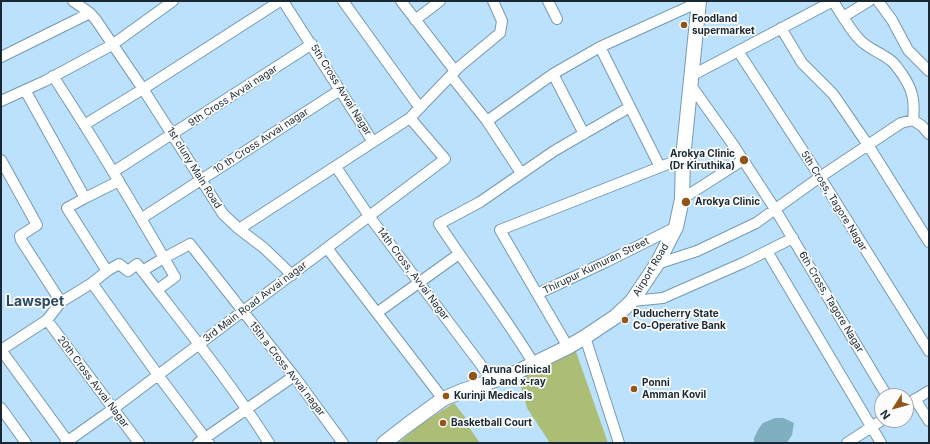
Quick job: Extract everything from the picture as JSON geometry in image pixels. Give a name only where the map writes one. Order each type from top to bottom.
[{"type":"street","points":[[1,57],[90,13],[73,1]]},
{"type":"street","points":[[1,101],[112,46],[173,1]]},
{"type":"street","points":[[84,124],[143,89],[280,1]]},
{"type":"street","name":"5th Cross Avvai Nagar","points":[[239,229],[374,142],[283,1]]},
{"type":"street","points":[[342,1],[420,108]]},
{"type":"street","points":[[401,1],[487,121],[521,173]]},
{"type":"street","points":[[415,20],[440,1]]},
{"type":"street","points":[[374,142],[410,118],[453,74],[500,32],[502,21],[493,1]]},
{"type":"street","points":[[548,1],[558,19]]},
{"type":"street","points":[[690,80],[738,51],[833,1],[860,40],[872,50],[890,60],[907,82],[913,94],[915,106],[913,120]]},
{"type":"street","points":[[843,17],[868,1]]},
{"type":"street","points":[[878,1],[892,20],[908,50],[929,71]]},
{"type":"street","points":[[487,121],[553,74],[600,47],[699,2]]},
{"type":"street","name":"Airport Road","points":[[384,443],[443,399],[513,374],[568,347],[615,317],[632,301],[657,264],[676,227],[682,199],[683,158],[699,2]]},
{"type":"street","name":"1st cluny Main Road","points":[[90,13],[143,89],[223,214],[239,229],[264,248],[292,275]]},
{"type":"street","points":[[782,28],[802,63],[833,94],[868,145],[929,242]]},
{"type":"street","name":"9th Cross Avvai nagar","points":[[114,172],[312,44]]},
{"type":"street","points":[[600,47],[660,167]]},
{"type":"street","name":"5th Cross, Tagore Nagar","points":[[738,51],[820,177],[929,351]]},
{"type":"street","points":[[553,74],[584,134]]},
{"type":"street","points":[[53,76],[142,218],[175,277],[157,290]]},
{"type":"street","name":"6th Cross, Tagore Nagar","points":[[690,80],[775,209],[882,388]]},
{"type":"street","points":[[25,90],[85,198]]},
{"type":"street","name":"10 th Cross Avvai nagar","points":[[142,218],[340,90]]},
{"type":"street","points":[[534,364],[519,339],[439,224],[480,202],[554,151],[630,107]]},
{"type":"street","name":"3rd Main Road Avvai nagar","points":[[67,442],[114,409],[445,159],[410,118]]},
{"type":"street","points":[[657,264],[697,251],[756,223],[820,177],[901,123],[913,120],[922,126],[929,134]]},
{"type":"street","points":[[568,347],[500,230],[683,158]]},
{"type":"street","points":[[1,160],[37,225],[20,236],[21,240],[61,302]]},
{"type":"street","points":[[682,199],[743,160]]},
{"type":"street","name":"14th Cross, Avvai Nagar","points":[[336,167],[369,216],[493,380]]},
{"type":"street","points":[[107,271],[67,208],[119,181]]},
{"type":"street","name":"Thirupur Kumuran Street","points":[[537,294],[676,227]]},
{"type":"street","points":[[632,301],[663,298],[793,238]]},
{"type":"street","name":"15th a Cross Avvai nagar","points":[[142,271],[190,244],[294,376],[343,443]]},
{"type":"street","points":[[327,248],[378,312],[443,399]]},
{"type":"street","points":[[767,251],[881,443]]},
{"type":"street","points":[[378,312],[459,254]]},
{"type":"street","points":[[67,442],[1,350],[47,320],[61,302],[92,283],[107,271],[119,264],[128,271],[137,264],[247,408],[268,443]]},
{"type":"street","points":[[92,283],[204,441],[247,408],[294,376]]},
{"type":"street","name":"20th Cross Avvai Nagar","points":[[47,320],[138,443]]},
{"type":"street","points":[[585,337],[619,443]]},
{"type":"street","points":[[929,391],[916,399],[929,421]]},
{"type":"street","points":[[1,408],[26,443]]},
{"type":"street","points":[[847,443],[874,425]]},
{"type":"green space","points":[[574,346],[608,443],[550,443],[527,408],[518,376]]},
{"type":"green space","points":[[454,403],[468,421],[466,423],[480,443],[398,443],[421,424]]},
{"type":"building","points":[[775,418],[783,418],[794,423],[792,435],[788,441],[786,443],[754,443],[754,438],[763,423]]},
{"type":"place","name":"Foodland supermarket","points":[[684,25]]},
{"type":"place","name":"Arokya Clinic (Dr Kiruthika)","points":[[744,160]]},
{"type":"place","name":"Arokya Clinic","points":[[686,202]]},
{"type":"place","name":"Puducherry State Co-Operative Bank","points":[[625,320]]},
{"type":"place","name":"Aruna Clinical lab and x-ray","points":[[473,376]]},
{"type":"place","name":"Ponni Amman Kovil","points":[[634,389]]},
{"type":"place","name":"Kurinji Medicals","points":[[446,396]]},
{"type":"place","name":"Basketball Court","points":[[443,423]]},
{"type":"district","name":"Lawspet","points":[[35,302]]}]
